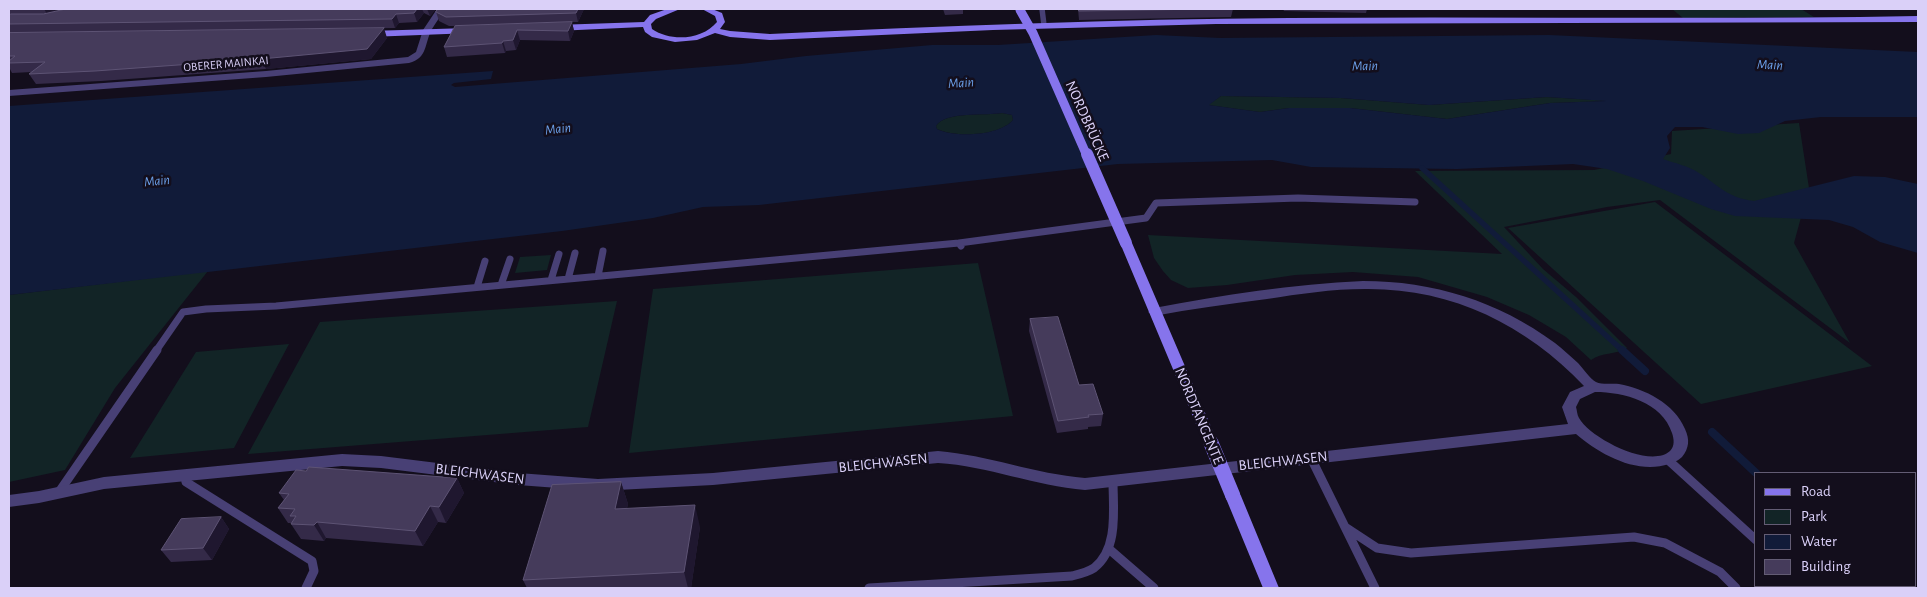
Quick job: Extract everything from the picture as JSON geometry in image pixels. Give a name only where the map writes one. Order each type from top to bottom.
[{"type":"main road","points":[[549,28],[648,24],[661,13],[676,9]]},
{"type":"main road","points":[[648,24],[650,33],[668,39],[693,38],[715,30],[719,26],[721,18],[716,12],[706,9]]},
{"type":"main road","name":"NORDBRÜCKE","points":[[1019,10],[1037,42],[1126,243]]},
{"type":"main road","points":[[715,30],[730,34],[770,37],[1044,25],[1363,20],[1691,22],[1918,19]]},
{"type":"main road","points":[[363,34],[483,30]]},
{"type":"main road","name":"NORDTANGENTE","points":[[1126,243],[1271,588]]},
{"type":"street","name":"OBERER MAINKAI","points":[[9,94],[266,74],[413,59],[419,56],[424,45],[426,32],[441,9]]},
{"type":"street","points":[[1154,312],[1314,288],[1363,285],[1418,288],[1439,292],[1478,305],[1511,320],[1541,338],[1561,354],[1593,387]]},
{"type":"street","points":[[1593,387],[1612,387],[1629,391],[1653,402],[1673,418],[1680,429],[1683,440],[1678,452],[1667,459],[1641,461],[1623,457],[1592,441],[1578,428],[1572,418],[1570,407],[1572,398],[1581,391],[1593,387]]},
{"type":"street","name":"BLEICHWASEN","points":[[9,500],[104,483],[342,460],[381,462],[518,479],[598,485],[713,479],[938,457],[976,461],[1064,483],[1113,480],[1578,428]]},
{"type":"lane","points":[[1042,9],[1044,25]]},
{"type":"lane","points":[[59,492],[183,312],[206,309],[276,306],[960,244],[1146,218],[1156,203],[1298,198],[1415,202]]},
{"type":"lane","points":[[598,276],[603,251]]},
{"type":"lane","points":[[568,279],[574,253]]},
{"type":"lane","points":[[551,280],[559,254]]},
{"type":"lane","points":[[501,285],[510,259]]},
{"type":"lane","points":[[477,287],[485,261]]},
{"type":"lane","points":[[1311,458],[1375,588]]},
{"type":"lane","points":[[1667,459],[1754,538]]},
{"type":"lane","points":[[185,474],[186,482],[312,561],[314,571],[306,588]]},
{"type":"lane","points":[[869,588],[1072,576],[1096,567],[1108,548],[1112,522],[1113,480]]},
{"type":"lane","points":[[1345,527],[1377,548],[1411,554],[1634,537],[1665,544],[1720,572],[1736,588]]},
{"type":"lane","points":[[1108,548],[1154,588]]},
{"type":"green space","points":[[1672,9],[1801,9],[1814,17],[1683,18]]},
{"type":"green space","points":[[1221,96],[1341,98],[1429,105],[1547,97],[1611,101],[1550,103],[1447,119],[1350,108],[1289,108],[1260,112],[1208,105]]},
{"type":"green space","points":[[1002,113],[1012,115],[1013,120],[998,129],[988,132],[955,134],[937,129],[936,126],[941,121],[957,116]]},
{"type":"green space","points":[[1799,123],[1809,188],[1794,243],[1850,343],[1660,200],[1607,207],[1504,227],[1543,269],[1576,297],[1627,348],[1595,357],[1591,360],[1566,337],[1529,315],[1487,297],[1418,277],[1353,272],[1295,275],[1227,285],[1188,288],[1171,280],[1163,271],[1154,258],[1148,235],[1502,254],[1415,171],[1594,170],[1671,154],[1672,131]]},
{"type":"green space","points":[[1655,202],[1872,366],[1701,404],[1508,228]]},
{"type":"green space","points":[[551,255],[547,270],[515,273],[520,257]]},
{"type":"green space","points":[[978,263],[1013,416],[629,453],[653,289]]},
{"type":"green space","points":[[208,271],[115,388],[65,470],[9,482],[9,295]]},
{"type":"green space","points":[[617,301],[588,427],[248,454],[320,322]]},
{"type":"green space","points":[[289,344],[234,448],[130,458],[196,352]]},
{"type":"water","name":"Main","points":[[1156,35],[1220,38],[1549,35],[1918,52],[1918,117],[1821,117],[1785,121],[1759,133],[1738,134],[1702,127],[1675,127],[1667,136],[1670,148],[1663,159],[1695,171],[1730,194],[1754,201],[1854,176],[1885,177],[1918,184],[1918,253],[1880,242],[1853,227],[1829,220],[1735,216],[1711,209],[1643,181],[1607,169],[1573,164],[1457,169],[1311,167],[1272,160],[1118,164],[759,205],[703,207],[653,218],[562,231],[9,295],[9,106],[493,71],[491,79],[454,83],[451,85],[455,87],[741,64],[806,56],[932,45],[998,45]],"holes":[[[1221,96],[1341,98],[1429,105],[1547,97],[1606,101],[1550,103],[1447,119],[1350,108],[1289,108],[1260,112],[1209,105]],[[1002,113],[1012,115],[1013,120],[998,129],[988,132],[954,134],[937,129],[936,126],[941,121],[957,116]]]},
{"type":"building","points":[[66,9],[417,9],[414,13],[396,14],[392,19],[9,24],[9,14],[43,14]]},
{"type":"building","points":[[438,9],[578,9],[576,13],[446,17],[436,12]]},
{"type":"building","points":[[1079,9],[1207,9],[1079,11]]},
{"type":"building","points":[[572,22],[568,31],[517,30],[513,40],[503,41],[502,43],[444,47],[455,26]]},
{"type":"building","points":[[384,28],[367,49],[261,59],[29,74],[45,62],[9,63],[15,56],[9,56],[9,33]]},
{"type":"building","points":[[1058,317],[1079,385],[1093,384],[1103,414],[1058,421],[1030,319]]},
{"type":"building","points":[[309,467],[457,478],[439,507],[430,506],[415,531],[317,522],[314,525],[291,524],[296,516],[290,516],[295,509],[278,508],[289,494],[279,493],[296,470],[306,471]]},
{"type":"building","points":[[621,482],[615,509],[695,505],[684,572],[523,580],[552,485]]},
{"type":"building","points":[[221,517],[203,548],[161,550],[181,519]]},
{"type":"waterway","points":[[1422,168],[1623,351]]},
{"type":"waterway","points":[[1622,350],[1645,371]]},
{"type":"waterway","points":[[1712,432],[1755,472]]}]
